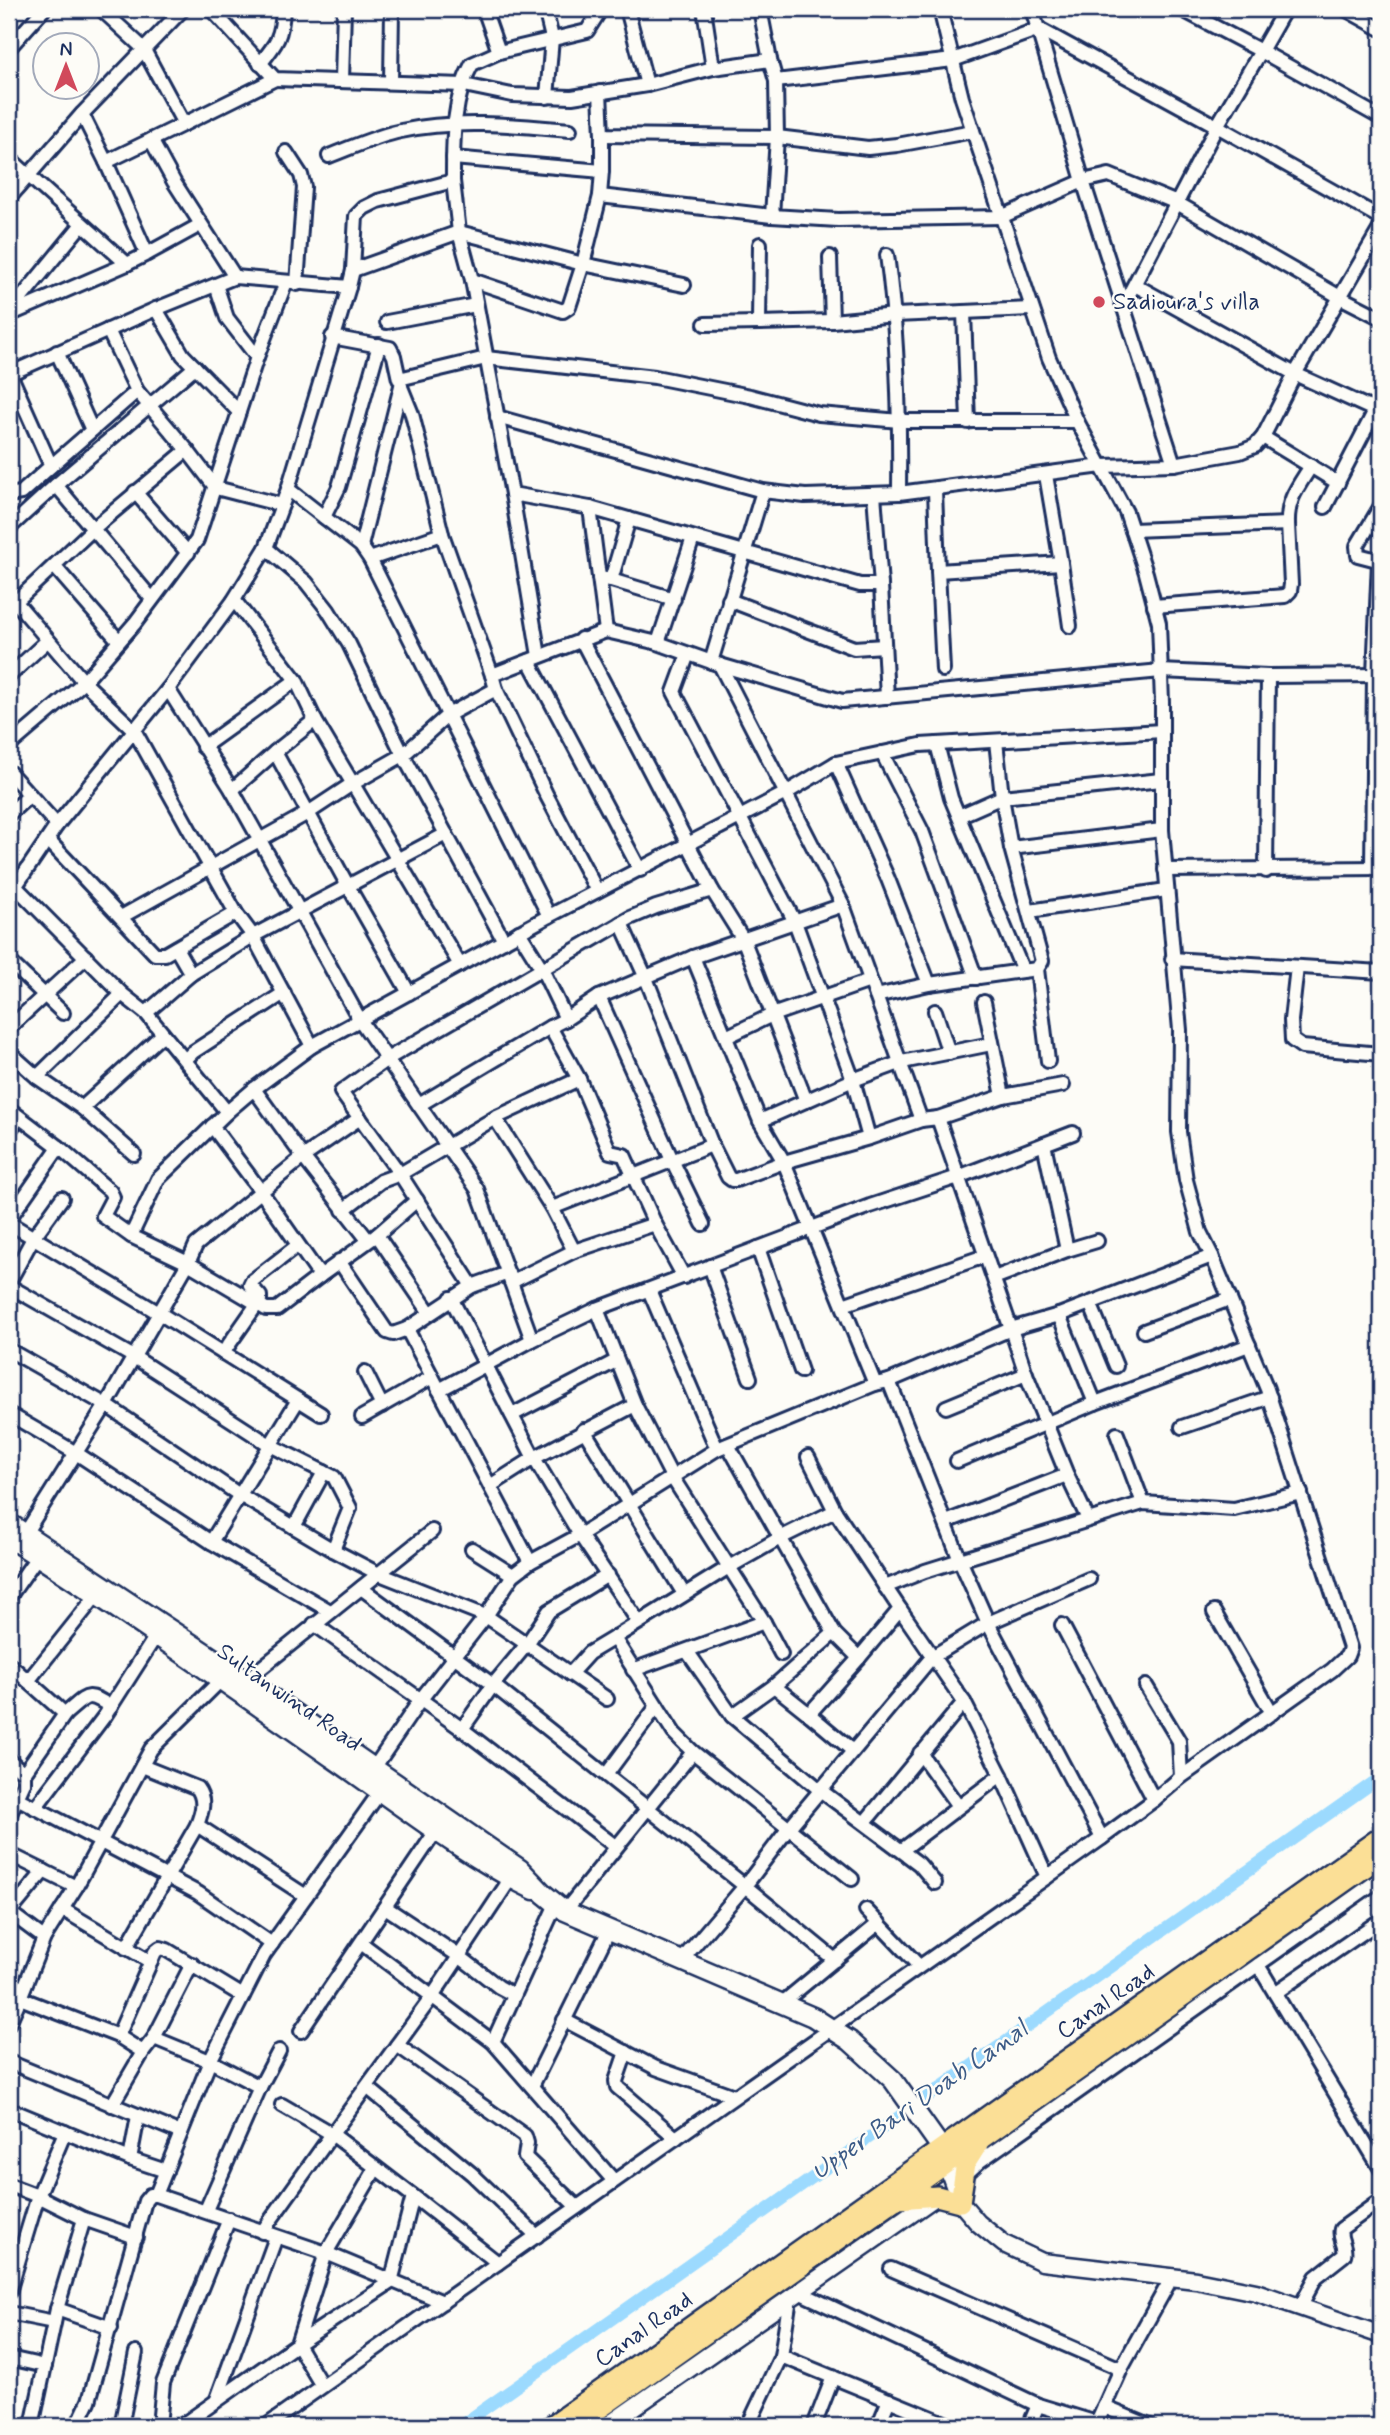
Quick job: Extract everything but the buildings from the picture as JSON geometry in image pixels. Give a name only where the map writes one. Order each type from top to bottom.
[{"type":"main road","points":[[9,1523],[18,1538],[159,1631]]},
{"type":"main road","name":"Sultanwind Road","points":[[18,1538],[37,1557],[96,1596],[159,1631],[233,1680],[380,1792],[511,1878],[610,1930],[813,2017],[850,2041],[893,2080],[943,2156]]},
{"type":"main road","points":[[233,1680],[374,1768],[520,1869],[555,1903]]},
{"type":"main road","name":"Canal Road","points":[[551,2426],[943,2156],[1381,1837]]},
{"type":"main road","name":"Canal Road","points":[[575,2426],[894,2200],[943,2156],[982,2138],[1379,1868]]},
{"type":"main road","points":[[894,2200],[937,2196],[960,2202],[966,2163],[982,2138]]},
{"type":"street","points":[[9,48],[44,9]]},
{"type":"street","points":[[102,9],[143,48],[184,124]]},
{"type":"street","points":[[9,198],[82,114],[183,9]]},
{"type":"street","points":[[211,9],[275,79]]},
{"type":"street","points":[[260,64],[282,32],[283,9]]},
{"type":"street","points":[[342,80],[344,9]]},
{"type":"street","points":[[391,81],[392,9]]},
{"type":"street","points":[[484,9],[499,52]]},
{"type":"street","points":[[545,9],[552,38],[547,97]]},
{"type":"street","points":[[601,9],[587,31],[499,52],[472,64],[454,125],[453,181],[459,232],[472,280],[512,494],[534,659],[640,870]]},
{"type":"street","points":[[627,9],[647,85]]},
{"type":"street","points":[[704,9],[713,68]]},
{"type":"street","points":[[760,9],[776,81],[778,138],[772,216]]},
{"type":"street","points":[[266,2426],[1102,1838],[1181,1777],[1332,1670],[1349,1651],[1345,1627],[1270,1396],[1200,1232],[1186,1180],[1179,1132],[1180,1030],[1162,830],[1159,623],[1126,513],[1077,421],[1031,309],[973,131],[940,9]]},
{"type":"street","points":[[1032,9],[1083,181],[1174,464]]},
{"type":"street","points":[[1181,9],[1381,118]]},
{"type":"street","points":[[1124,304],[1217,126],[1286,9]]},
{"type":"street","points":[[1345,9],[1381,29]]},
{"type":"street","points":[[776,81],[953,60],[1039,29],[1381,218]]},
{"type":"street","points":[[106,162],[275,79],[464,85],[512,95],[572,97],[647,85],[713,68],[770,60]]},
{"type":"street","points":[[472,280],[563,311],[569,307],[600,196],[603,171],[600,92]]},
{"type":"street","points":[[82,114],[147,254]]},
{"type":"street","points":[[329,156],[405,130],[454,125],[513,124],[570,130]]},
{"type":"street","points":[[602,135],[778,138],[868,148],[973,131]]},
{"type":"street","points":[[151,140],[235,277]]},
{"type":"street","points":[[9,746],[84,682],[188,554],[201,534],[257,357],[292,283],[304,187],[301,175],[286,152]]},
{"type":"street","points":[[9,158],[127,264]]},
{"type":"street","points":[[453,158],[603,171]]},
{"type":"street","points":[[600,196],[772,216],[838,220],[1002,217],[1083,181],[1109,175],[1177,204],[1340,298],[1381,318]]},
{"type":"street","points":[[227,1112],[146,1013],[122,994],[86,957],[13,891],[57,825],[168,689],[234,600],[266,548],[288,489],[349,288],[353,270],[356,216],[363,208],[378,201],[453,181]]},
{"type":"street","points":[[9,314],[82,224]]},
{"type":"street","points":[[9,314],[127,264],[201,225]]},
{"type":"street","points":[[497,417],[763,491],[805,496],[934,490],[1102,466],[1174,464],[1240,452],[1255,446],[1263,437],[1295,374],[1381,227]]},
{"type":"street","points":[[353,270],[459,232],[583,264],[684,285]]},
{"type":"street","points":[[759,323],[760,244]]},
{"type":"street","points":[[887,255],[895,315],[900,421],[899,493]]},
{"type":"street","points":[[830,257],[832,321]]},
{"type":"street","points":[[51,466],[9,374],[235,277],[349,288]]},
{"type":"street","points":[[216,285],[227,318],[257,357]]},
{"type":"street","points":[[1135,285],[1295,374],[1379,408],[1325,508]]},
{"type":"street","points":[[387,322],[476,305]]},
{"type":"street","points":[[156,309],[177,347],[240,412]]},
{"type":"street","points":[[705,324],[832,321],[895,315],[1031,309]]},
{"type":"street","points":[[964,312],[968,422]]},
{"type":"street","points":[[108,330],[137,391],[216,488],[282,505]]},
{"type":"street","points":[[332,338],[379,345],[392,350],[400,383],[412,414],[442,534],[496,689],[547,796],[597,891]]},
{"type":"street","points":[[324,517],[339,487],[379,345]]},
{"type":"street","points":[[57,352],[92,430]]},
{"type":"street","points":[[400,383],[486,358],[655,377],[750,396],[820,414],[900,421],[1077,421]]},
{"type":"street","points":[[9,528],[195,367]]},
{"type":"street","points":[[360,546],[400,383]]},
{"type":"street","points":[[9,495],[21,493],[137,391]]},
{"type":"street","points":[[1263,437],[1338,483]]},
{"type":"street","points":[[187,450],[11,601],[84,682],[134,730],[236,913],[253,936],[312,1046]]},
{"type":"street","points":[[1154,606],[1285,596],[1290,591],[1291,584],[1287,508],[1311,466]]},
{"type":"street","points":[[1046,475],[1070,626]]},
{"type":"street","points":[[56,485],[152,598]]},
{"type":"street","points":[[288,489],[360,546],[370,559],[549,916]]},
{"type":"street","points":[[934,490],[943,670]]},
{"type":"street","points":[[763,491],[729,600],[715,664],[786,793],[843,905],[921,1120]]},
{"type":"street","points":[[135,492],[188,554]]},
{"type":"street","points":[[512,494],[590,508],[860,585],[881,585]]},
{"type":"street","points":[[874,494],[887,697]]},
{"type":"street","points":[[1165,870],[1377,868],[1380,561],[1358,555],[1357,546],[1381,506]]},
{"type":"street","points":[[590,508],[605,579],[606,631]]},
{"type":"street","points":[[605,579],[629,519]]},
{"type":"street","points":[[1132,530],[1288,524]]},
{"type":"street","points":[[370,559],[442,534]]},
{"type":"street","points":[[658,643],[693,538]]},
{"type":"street","points":[[266,548],[306,582],[328,610],[349,645],[403,755],[504,941]]},
{"type":"street","points":[[938,570],[1061,563]]},
{"type":"street","points":[[54,566],[119,641]]},
{"type":"street","points":[[605,579],[674,599]]},
{"type":"street","points":[[234,600],[296,680],[315,720],[460,965]]},
{"type":"street","points":[[729,600],[854,648],[884,646]]},
{"type":"street","points":[[492,675],[606,631],[658,643],[715,664],[842,701],[1161,671],[1268,676],[1377,674]]},
{"type":"street","points":[[581,639],[712,890],[744,941],[806,1101]]},
{"type":"street","points":[[9,676],[48,640]]},
{"type":"street","points":[[688,654],[674,692],[795,922],[853,1080],[869,1138]]},
{"type":"street","points":[[1266,871],[1268,676]]},
{"type":"street","points":[[203,747],[296,680]]},
{"type":"street","points":[[168,689],[232,790],[360,1020],[477,1189],[532,1340]]},
{"type":"street","points":[[121,917],[308,813],[403,755],[448,715],[496,689]]},
{"type":"street","points":[[232,790],[315,720]]},
{"type":"street","points":[[131,1236],[158,1180],[227,1112],[312,1046],[519,932],[786,793],[836,763],[920,745],[1162,732]]},
{"type":"street","points":[[996,741],[1002,797],[1012,848],[1042,956],[1037,970],[1048,1061]]},
{"type":"street","points":[[937,744],[951,798],[1023,971]]},
{"type":"street","points":[[275,752],[409,993]]},
{"type":"street","points":[[882,753],[922,831],[976,978]]},
{"type":"street","points":[[836,763],[888,879],[929,984]]},
{"type":"street","points":[[9,772],[57,825]]},
{"type":"street","points":[[959,816],[1002,797],[1161,780]]},
{"type":"street","points":[[9,814],[30,795]]},
{"type":"street","points":[[1012,848],[1162,830]]},
{"type":"street","points":[[146,1013],[191,974],[253,936],[446,834]]},
{"type":"street","points":[[48,840],[155,954],[165,954],[236,913]]},
{"type":"street","points":[[472,1286],[400,1174],[341,1092],[387,1059],[621,923],[656,907],[712,890]]},
{"type":"street","points":[[1030,911],[1166,890]]},
{"type":"street","points":[[419,1105],[599,998],[693,957],[843,905]]},
{"type":"street","points":[[621,923],[646,978],[712,1145],[732,1180],[1003,1096],[1063,1085]]},
{"type":"street","points":[[519,932],[542,969],[566,1019]]},
{"type":"street","points":[[176,948],[191,974]]},
{"type":"street","points":[[9,1028],[86,957]]},
{"type":"street","points":[[693,957],[760,1121],[784,1162],[812,1227],[874,1384]]},
{"type":"street","points":[[1172,959],[1381,972]]},
{"type":"street","points":[[9,961],[63,1013]]},
{"type":"street","points":[[1297,967],[1291,1020],[1292,1040],[1302,1048],[1381,1054]]},
{"type":"street","points":[[876,996],[929,984],[1037,970]]},
{"type":"street","points":[[726,1037],[772,1015],[870,981]]},
{"type":"street","points":[[185,1060],[193,1052],[284,993]]},
{"type":"street","points":[[37,1077],[122,994]]},
{"type":"street","points":[[599,998],[703,1224]]},
{"type":"street","points":[[984,1002],[1003,1096]]},
{"type":"street","points":[[934,1011],[949,1052]]},
{"type":"street","points":[[550,1027],[579,1079],[610,1152],[624,1155],[655,1224],[684,1277]]},
{"type":"street","points":[[82,1108],[163,1034]]},
{"type":"street","points":[[760,1121],[853,1080],[902,1062],[991,1044]]},
{"type":"street","points":[[9,1052],[37,1077],[82,1108],[134,1154]]},
{"type":"street","points":[[343,1210],[381,1181],[400,1174],[495,1118],[579,1079]]},
{"type":"street","points":[[254,1089],[343,1210],[372,1238],[430,1313]]},
{"type":"street","points":[[9,1131],[14,1113],[60,1147],[110,1191],[113,1197],[103,1216],[131,1236],[188,1263],[272,1311],[372,1238],[416,1200]]},
{"type":"street","points":[[18,1538],[106,1405],[196,1245],[260,1190],[360,1118]]},
{"type":"street","points":[[495,1118],[552,1208],[574,1251]]},
{"type":"street","points":[[938,1118],[1026,1374],[1088,1519]]},
{"type":"street","points":[[212,1126],[320,1276]]},
{"type":"street","points":[[439,1390],[597,1309],[812,1227],[958,1177],[1073,1133]]},
{"type":"street","points":[[1044,1144],[1066,1250]]},
{"type":"street","points":[[552,1208],[712,1145]]},
{"type":"street","points":[[60,1147],[9,1221],[321,1414]]},
{"type":"street","points":[[62,1198],[33,1238],[9,1284],[134,1357],[270,1445],[334,1477],[350,1508],[333,1550]]},
{"type":"street","points":[[339,1261],[387,1332],[393,1334],[407,1329],[472,1286],[510,1278],[574,1251],[655,1224]]},
{"type":"street","points":[[993,1279],[1066,1250],[1097,1241]]},
{"type":"street","points":[[223,1353],[258,1305],[260,1296],[250,1285],[252,1282],[297,1246]]},
{"type":"street","points":[[758,1248],[801,1371]]},
{"type":"street","points":[[843,1305],[985,1256]]},
{"type":"street","points":[[374,1768],[513,1574],[530,1562],[580,1535],[723,1447],[1011,1329],[1059,1315],[1212,1256]]},
{"type":"street","points":[[710,1266],[750,1378]]},
{"type":"street","points":[[649,1290],[723,1447],[780,1538],[834,1633],[859,1658]]},
{"type":"street","points":[[451,1298],[534,1458],[580,1535],[638,1621]]},
{"type":"street","points":[[1144,1332],[1230,1298]]},
{"type":"street","points":[[1090,1303],[1116,1366]]},
{"type":"street","points":[[597,1309],[635,1405],[672,1477],[764,1622],[781,1654]]},
{"type":"street","points":[[1059,1315],[1095,1403]]},
{"type":"street","points":[[407,1329],[530,1562]]},
{"type":"street","points":[[957,1461],[1095,1403],[1249,1345]]},
{"type":"street","points":[[9,1350],[106,1405],[238,1494],[333,1550],[377,1573],[486,1615],[607,1699]]},
{"type":"street","points":[[512,1415],[616,1361]]},
{"type":"street","points":[[365,1373],[382,1406]]},
{"type":"street","points":[[946,1407],[1026,1374]]},
{"type":"street","points":[[362,1417],[432,1377]]},
{"type":"street","points":[[889,1381],[988,1623],[1102,1838]]},
{"type":"street","points":[[1182,1427],[1270,1396]]},
{"type":"street","points":[[211,1542],[298,1399]]},
{"type":"street","points":[[489,1486],[584,1430],[635,1405]]},
{"type":"street","points":[[9,1414],[76,1453],[211,1542],[330,1611]]},
{"type":"street","points":[[584,1430],[684,1594]]},
{"type":"street","points":[[1117,1434],[1143,1503]]},
{"type":"street","points":[[808,1457],[835,1511],[964,1702],[1002,1775],[1047,1877]]},
{"type":"street","points":[[294,1527],[324,1472]]},
{"type":"street","points":[[946,1522],[1067,1475]]},
{"type":"street","points":[[886,1587],[960,1560],[1143,1503],[1234,1509],[1301,1493]]},
{"type":"street","points":[[570,1674],[589,1653],[638,1621],[780,1538],[835,1511]]},
{"type":"street","points":[[9,2023],[14,1994],[151,1749],[233,1680],[314,1624],[432,1531]]},
{"type":"street","points":[[472,1549],[513,1574]]},
{"type":"street","points":[[9,1597],[37,1557]]},
{"type":"street","points":[[462,1729],[549,1611],[608,1576]]},
{"type":"street","points":[[681,1961],[932,1657],[988,1623],[1089,1579]]},
{"type":"street","points":[[361,1587],[493,1685],[835,1960]]},
{"type":"street","points":[[28,1682],[96,1596]]},
{"type":"street","points":[[810,1714],[900,1609]]},
{"type":"street","points":[[1214,1612],[1272,1713]]},
{"type":"street","points":[[633,1670],[764,1622]]},
{"type":"street","points":[[314,1624],[462,1729],[615,1846]]},
{"type":"street","points":[[1062,1625],[1154,1800]]},
{"type":"street","points":[[35,1808],[110,1707],[159,1631]]},
{"type":"street","points":[[732,1716],[774,1686],[834,1633]]},
{"type":"street","points":[[614,1638],[674,1733],[693,1752],[852,1880]]},
{"type":"street","points":[[687,1651],[732,1716],[820,1790],[902,1850],[923,1868],[935,1883]]},
{"type":"street","points":[[9,1664],[65,1714]]},
{"type":"street","points":[[774,1686],[853,1751]]},
{"type":"street","points":[[1146,1686],[1180,1741],[1181,1777]]},
{"type":"street","points":[[9,1816],[24,1783],[24,1773],[65,1714],[88,1696],[94,1696],[110,1707]]},
{"type":"street","points":[[865,1822],[964,1702]]},
{"type":"street","points":[[606,1775],[657,1706]]},
{"type":"street","points":[[493,2042],[555,1903],[615,1846],[693,1752]]},
{"type":"street","points":[[920,1753],[958,1806]]},
{"type":"street","points":[[9,1760],[24,1773]]},
{"type":"street","points":[[126,1948],[197,1825],[203,1804],[202,1795],[197,1788],[142,1766]]},
{"type":"street","points":[[902,1850],[1002,1775]]},
{"type":"street","points":[[156,2195],[210,2061],[243,1996],[272,1944],[380,1792]]},
{"type":"street","points":[[17,1798],[198,1893],[272,1944]]},
{"type":"street","points":[[197,1825],[306,1896]]},
{"type":"street","points":[[301,2031],[436,1830]]},
{"type":"street","points":[[9,1854],[76,1887]]},
{"type":"street","points":[[964,2176],[980,2161],[1258,1965],[1379,1868]]},
{"type":"street","points":[[44,1871],[9,1912],[44,1938]]},
{"type":"street","points":[[262,2232],[432,1997],[511,1878]]},
{"type":"street","points":[[385,1907],[514,1995]]},
{"type":"street","points":[[62,1909],[151,1962]]},
{"type":"street","points":[[866,1910],[919,1966]]},
{"type":"street","points":[[1275,1993],[1381,1920]]},
{"type":"street","points":[[781,2004],[879,1923]]},
{"type":"street","points":[[531,2086],[610,1930]]},
{"type":"street","points":[[360,1943],[493,2042],[614,2182]]},
{"type":"street","points":[[118,2036],[155,1952],[164,1948],[243,1996]]},
{"type":"street","points":[[112,2105],[154,2038],[192,1964]]},
{"type":"street","points":[[1258,1965],[1381,2169]]},
{"type":"street","points":[[14,1994],[118,2036],[143,2052]]},
{"type":"street","points":[[564,2020],[656,2068],[734,2096]]},
{"type":"street","points":[[154,2038],[210,2061],[260,2087]]},
{"type":"street","points":[[397,2045],[525,2136],[525,2157],[577,2207]]},
{"type":"street","points":[[206,2210],[260,2087],[279,2051]]},
{"type":"street","points":[[626,2052],[617,2087],[676,2137]]},
{"type":"street","points":[[9,2062],[181,2133]]},
{"type":"street","points":[[367,2087],[472,2174],[537,2236]]},
{"type":"street","points":[[282,2105],[332,2134],[498,2263]]},
{"type":"street","points":[[9,2109],[166,2171]]},
{"type":"street","points":[[130,2159],[138,2116]]},
{"type":"street","points":[[9,2292],[38,2196],[65,2132]]},
{"type":"street","points":[[943,2156],[960,2202],[978,2223],[1004,2244],[1042,2262],[1172,2277],[1256,2292],[1381,2334]]},
{"type":"street","points":[[321,2386],[297,2344],[326,2253],[376,2168]]},
{"type":"street","points":[[9,2185],[38,2196],[84,2220],[136,2237]]},
{"type":"street","points":[[77,2426],[89,2401],[148,2197],[156,2195],[206,2210],[326,2253],[443,2302]]},
{"type":"street","points":[[181,2426],[391,2282],[413,2196]]},
{"type":"street","points":[[607,2426],[937,2196]]},
{"type":"street","points":[[1300,2307],[1316,2277],[1344,2255],[1341,2229],[1381,2200]]},
{"type":"street","points":[[159,2426],[163,2383],[229,2219]]},
{"type":"street","points":[[32,2426],[56,2315],[84,2220]]},
{"type":"street","points":[[217,2399],[276,2237]]},
{"type":"street","points":[[891,2269],[1121,2368]]},
{"type":"street","points":[[795,2295],[1038,2405],[1097,2424],[1121,2368],[1172,2277]]},
{"type":"street","points":[[748,2426],[781,2356],[795,2295]]},
{"type":"street","points":[[9,2313],[56,2315],[110,2328]]},
{"type":"street","points":[[121,2426],[136,2353]]},
{"type":"street","points":[[781,2356],[952,2426]]},
{"type":"street","points":[[9,2358],[45,2366]]},
{"type":"street","points":[[814,2426],[834,2377]]},
{"type":"street","points":[[878,2426],[889,2400]]},
{"type":"street","points":[[1029,2426],[1038,2405]]},
{"type":"street","points":[[1104,2407],[1150,2426]]},
{"type":"waterway","name":"Upper Bari Doab Canal","points":[[460,2426],[1381,1777]]},
{"type":"place","name":"Sadioura's villa","points":[[1099,302]]}]
